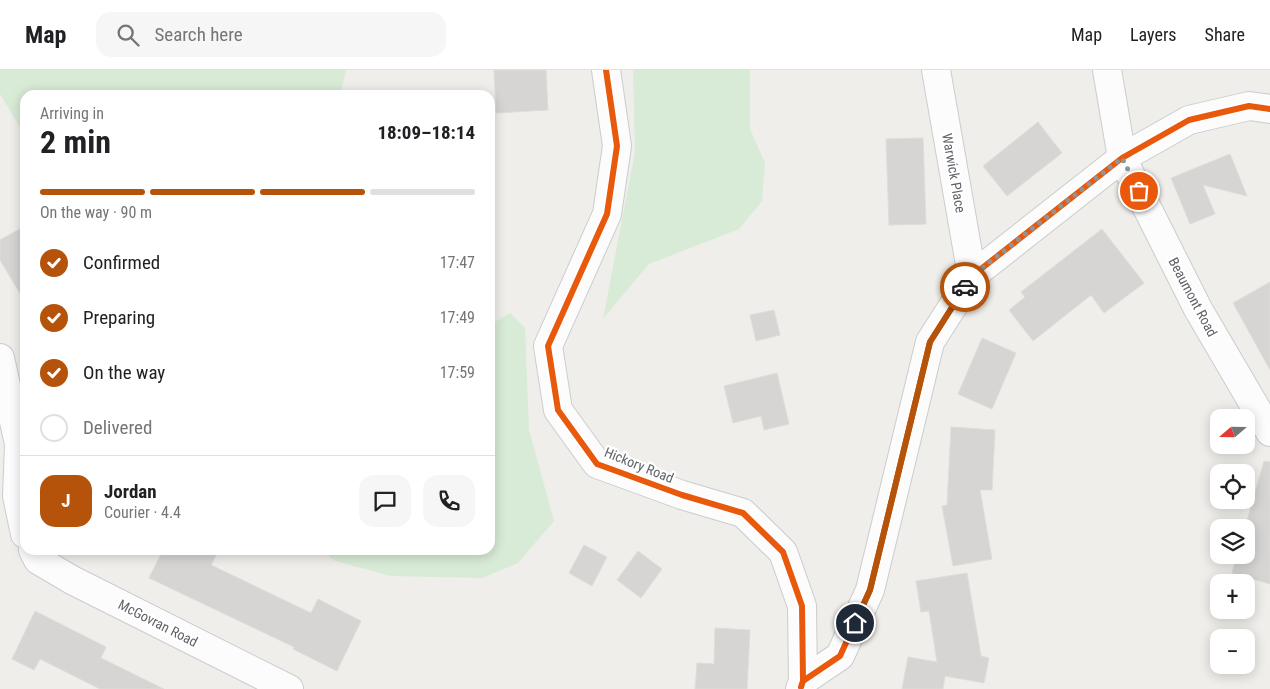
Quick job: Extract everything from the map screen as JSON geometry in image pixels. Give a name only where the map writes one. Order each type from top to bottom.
[{"type":"street","name":"Hickory Road","points":[[606,70],[617,146],[607,214],[548,346],[558,410],[597,464],[682,496],[743,513],[783,552],[802,606],[802,685]]},
{"type":"street","name":"Warwick Place","points":[[936,70],[972,276]]},
{"type":"street","name":"Beaumont Road","points":[[1107,70],[1122,158],[1198,309],[1270,432]]},
{"type":"street","points":[[802,685],[840,656],[870,590],[930,342],[972,276],[1122,158],[1189,120],[1249,106],[1270,110]]},
{"type":"street","points":[[0,358],[19,444],[17,496],[20,510]]},
{"type":"street","name":"McGovran Road","points":[[36,555],[38,560],[72,580],[289,689]]},
{"type":"green space","points":[[0,70],[346,70],[341,90],[20,90],[20,128],[0,94]]},
{"type":"green space","points":[[633,70],[750,70],[750,129],[765,163],[762,201],[739,229],[649,264],[603,319],[635,152]]},
{"type":"green space","points":[[510,313],[525,328],[529,430],[554,521],[518,563],[482,578],[391,576],[335,561],[327,555],[495,555],[495,322]]},
{"type":"building","points":[[494,70],[546,70],[548,110],[496,113]]},
{"type":"building","points":[[1038,122],[1062,153],[1007,196],[983,166]]},
{"type":"building","points":[[923,138],[926,224],[889,225],[886,139]]},
{"type":"building","points":[[1230,154],[1247,196],[1203,185],[1215,214],[1190,224],[1171,178]]},
{"type":"building","points":[[20,229],[20,294],[0,260],[0,240]]},
{"type":"building","points":[[1102,229],[1144,283],[1104,313],[1091,295],[1033,341],[1009,310],[1025,297],[1021,292]]},
{"type":"building","points":[[1270,282],[1270,370],[1233,303]]},
{"type":"building","points":[[774,310],[780,335],[756,341],[750,315]]},
{"type":"building","points":[[982,338],[1016,353],[992,409],[958,394]]},
{"type":"building","points":[[777,373],[789,424],[764,430],[761,416],[733,423],[724,386]]},
{"type":"building","points":[[951,427],[995,430],[992,490],[980,490],[992,559],[953,566],[942,506],[947,505]]},
{"type":"building","points":[[1264,461],[1270,462],[1270,584],[1255,580],[1255,574],[1232,573],[1234,564],[1255,564],[1255,519],[1248,519],[1250,509],[1255,509],[1255,493]]},
{"type":"building","points":[[584,545],[607,557],[592,586],[569,573]]},
{"type":"building","points":[[638,551],[662,569],[641,598],[617,580]]},
{"type":"building","points":[[160,555],[216,555],[211,565],[311,613],[318,599],[361,621],[337,671],[293,649],[294,647],[149,578]]},
{"type":"building","points":[[967,573],[981,656],[989,658],[984,683],[945,676],[943,689],[902,689],[908,657],[937,662],[929,611],[921,612],[916,581]]},
{"type":"building","points":[[35,611],[106,647],[101,658],[164,689],[100,689],[40,659],[34,670],[12,659]]},
{"type":"building","points":[[715,628],[750,630],[747,689],[695,689],[697,663],[714,664]]},
{"type":"cycle path","points":[[606,70],[617,146],[607,214],[548,346],[558,410],[597,464],[682,495],[743,513],[783,552],[802,606],[803,681],[801,687]]},
{"type":"cycle path","points":[[803,681],[840,656],[870,590],[930,342],[972,276],[1122,158],[1189,120],[1249,106],[1270,109]]},
{"type":"way so far","points":[[965,287],[972,276],[1122,158],[1139,191]]},
{"type":"route","points":[[855,623],[870,590],[911,414],[930,342],[965,287]]}]
